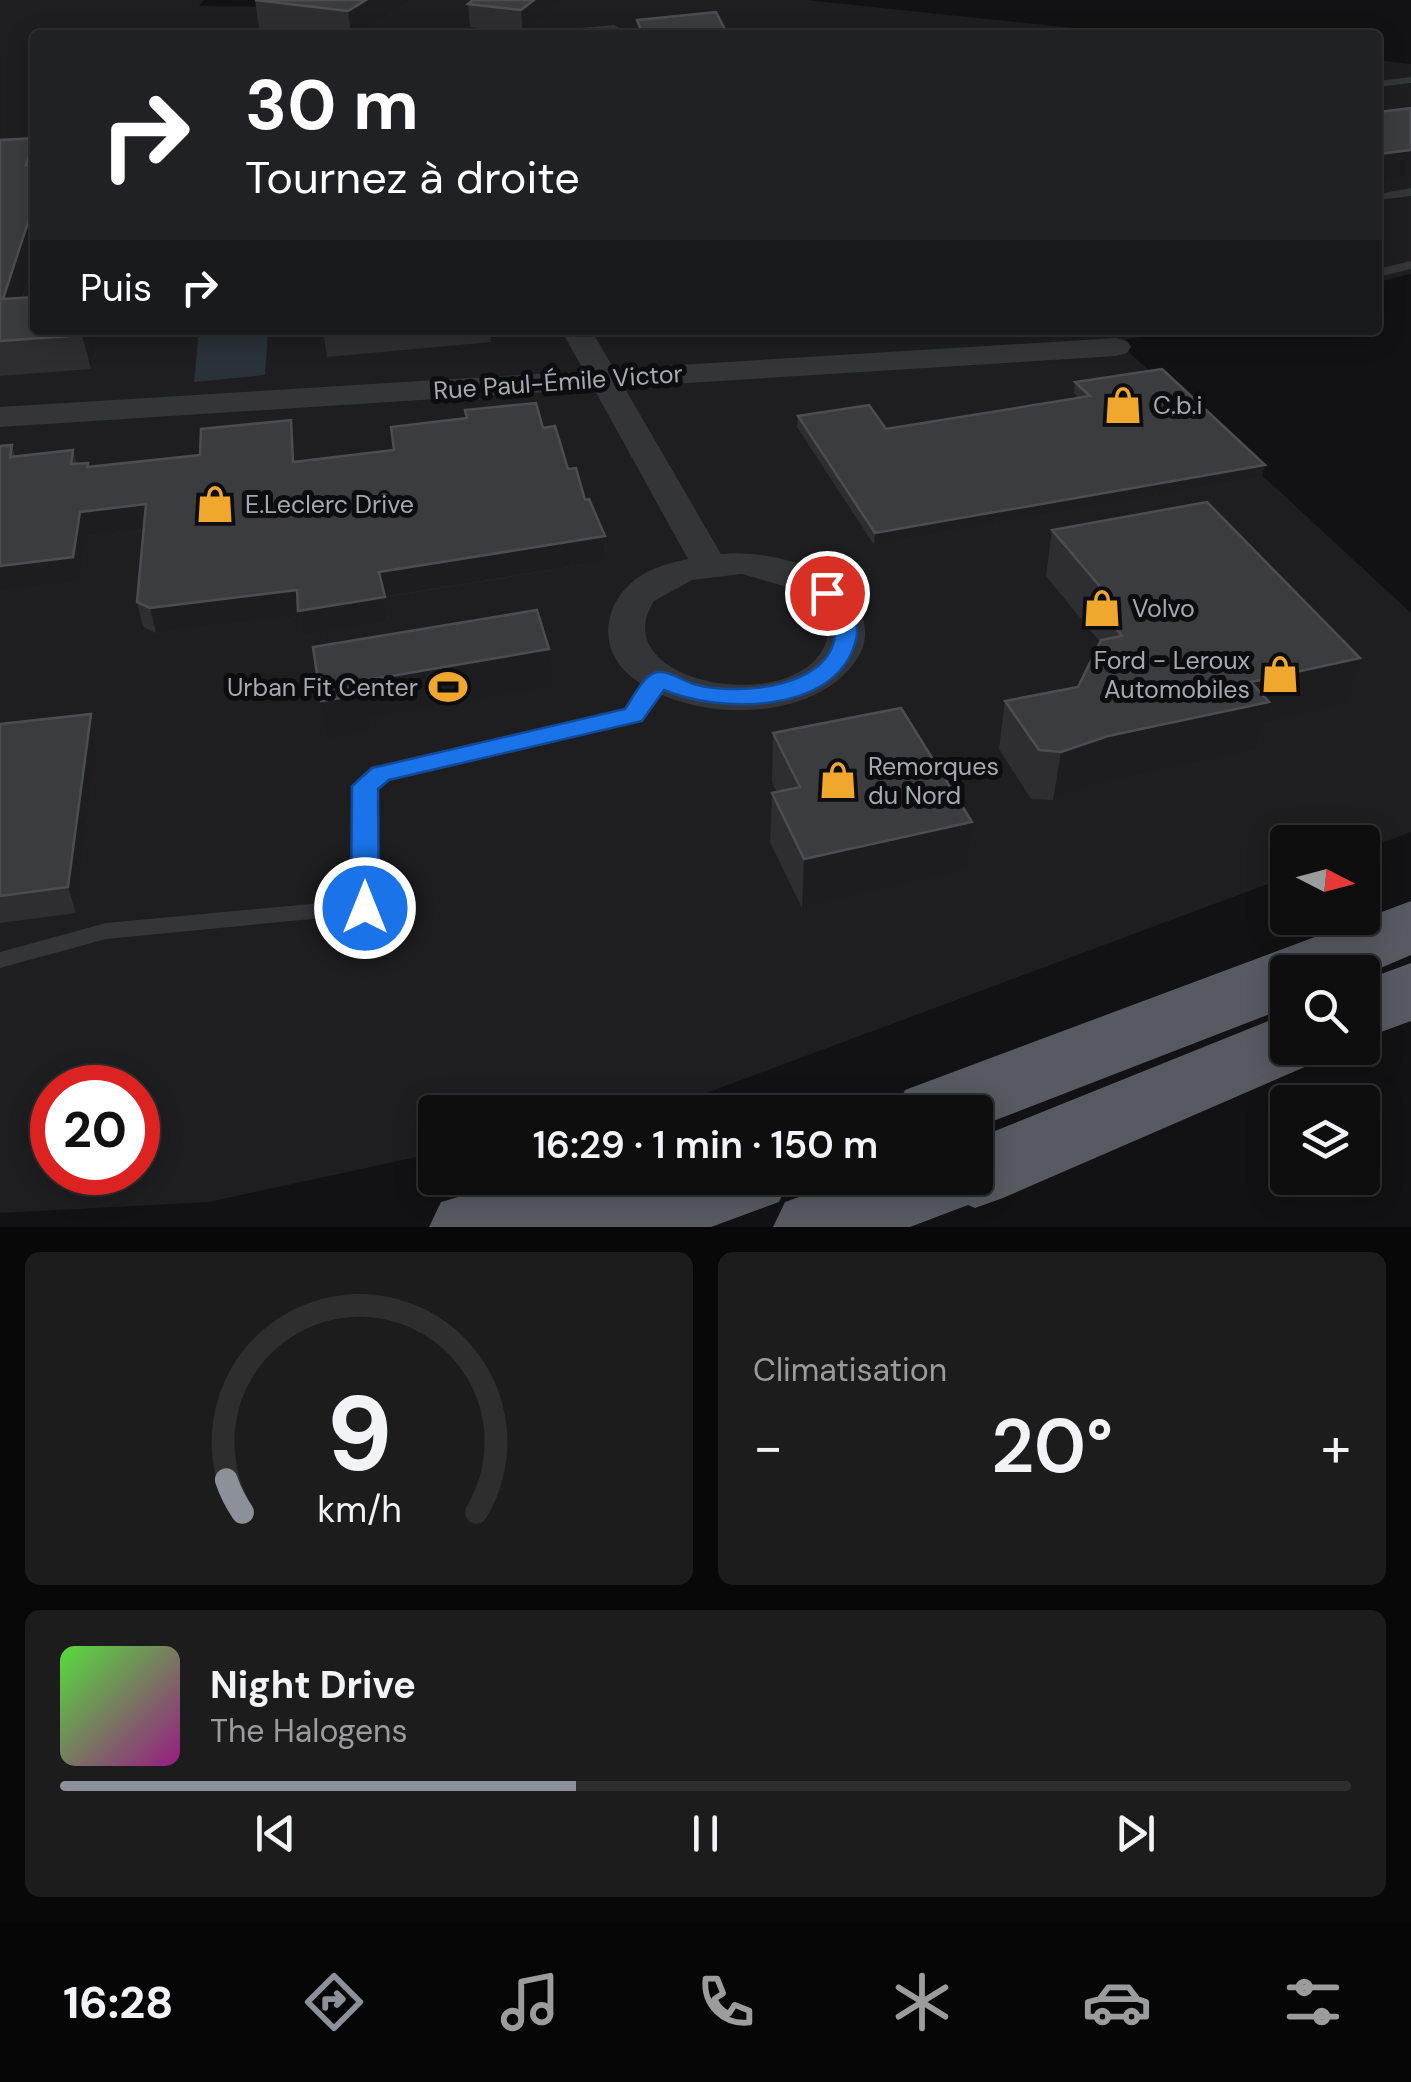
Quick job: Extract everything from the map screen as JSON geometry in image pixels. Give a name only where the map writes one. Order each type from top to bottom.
[{"type":"highway","points":[[1343,955],[1411,927]]},
{"type":"highway","points":[[980,1095],[1270,985]]},
{"type":"highway","points":[[1380,1004],[1411,991]]},
{"type":"highway","points":[[993,1164],[1270,1049]]},
{"type":"highway","points":[[951,1095],[1073,1062]]},
{"type":"highway","points":[[470,1227],[588,1195]]},
{"type":"highway","points":[[613,1227],[703,1195]]},
{"type":"highway","points":[[814,1227],[902,1195]]},
{"type":"highway","points":[[859,1227],[930,1195]]},
{"type":"street","points":[[579,335],[709,564]]},
{"type":"street","name":"Rue Paul-Émile Victor","points":[[0,416],[603,379],[931,340],[1116,347]]},
{"type":"street","points":[[709,564],[775,567],[804,578],[827,593],[842,612],[847,633],[840,654],[823,674],[809,681],[762,697],[707,695],[659,679],[638,662],[626,642],[626,620],[635,601],[653,584],[679,572],[709,564]]},
{"type":"lane","points":[[592,30],[614,28]]},
{"type":"lane","points":[[1382,72],[1411,78]]},
{"type":"lane","points":[[1382,83],[1411,78]]},
{"type":"lane","points":[[1382,196],[1411,192]]},
{"type":"lane","points":[[1382,272],[1411,265]]},
{"type":"lane","points":[[931,340],[960,335]]},
{"type":"lane","points":[[0,960],[106,932],[365,908],[365,786],[381,774],[634,715],[659,679]]},
{"type":"shaded area","points":[[0,0],[204,0],[199,6],[281,7],[293,0],[806,0],[1091,30],[30,30],[30,335],[1152,335],[1117,341],[1411,613],[1411,832],[1380,844],[1380,825],[1270,825],[1270,883],[701,1095],[418,1095],[418,1157],[209,1202],[0,1213]]},
{"type":"shaded area","points":[[1382,60],[1411,64],[1411,274],[1382,281]]},
{"type":"shaded area","points":[[199,335],[268,335],[265,375],[194,382]]},
{"type":"building","points":[[255,0],[366,0],[348,11]]},
{"type":"building","points":[[473,0],[534,0],[521,10],[468,4]]},
{"type":"building","points":[[716,12],[725,30],[641,30],[637,20]]},
{"type":"building","points":[[1411,108],[1411,150],[1382,154],[1382,112]]},
{"type":"building","points":[[30,138],[26,165],[30,166],[30,216],[3,299],[30,297],[30,335],[82,335],[0,341],[0,140]]},
{"type":"building","points":[[1162,369],[1265,465],[875,533],[798,416],[869,405],[886,429],[1090,396],[1075,382]]},
{"type":"building","points":[[536,403],[543,428],[555,426],[568,469],[576,468],[585,500],[589,499],[605,536],[379,572],[385,597],[298,611],[297,590],[150,608],[137,602],[146,504],[80,512],[73,557],[0,566],[0,446],[12,445],[10,457],[73,450],[71,464],[88,463],[87,467],[200,455],[201,429],[291,420],[293,462],[394,450],[391,427],[467,418],[465,410]]},
{"type":"building","points":[[1207,502],[1360,658],[1251,682],[1269,702],[1108,736],[1061,752],[1039,750],[1005,701],[1078,687],[1101,640],[1122,636],[1105,614],[1120,610],[1052,530]]},
{"type":"building","points":[[537,610],[549,649],[362,681],[365,694],[321,701],[313,647]]},
{"type":"building","points":[[901,708],[972,822],[804,859],[772,793],[800,787],[773,733]]},
{"type":"building","points":[[91,714],[68,887],[0,896],[0,724]]},
{"type":"place","name":"C.b.i","points":[[1123,405]]},
{"type":"place","name":"E.Leclerc Drive","points":[[215,504]]},
{"type":"place","name":"Volvo","points":[[1102,608]]},
{"type":"place","name":"Ford - Leroux Automobiles","points":[[1280,674]]},
{"type":"place","name":"Urban Fit Center","points":[[448,687]]},
{"type":"place","name":"Remorques du Nord","points":[[838,780]]},
{"type":"route","points":[[365,908],[365,786],[381,774],[634,715],[659,679],[690,692],[725,698],[762,697],[796,688],[823,674],[840,654],[847,633],[842,612],[827,593]]}]
